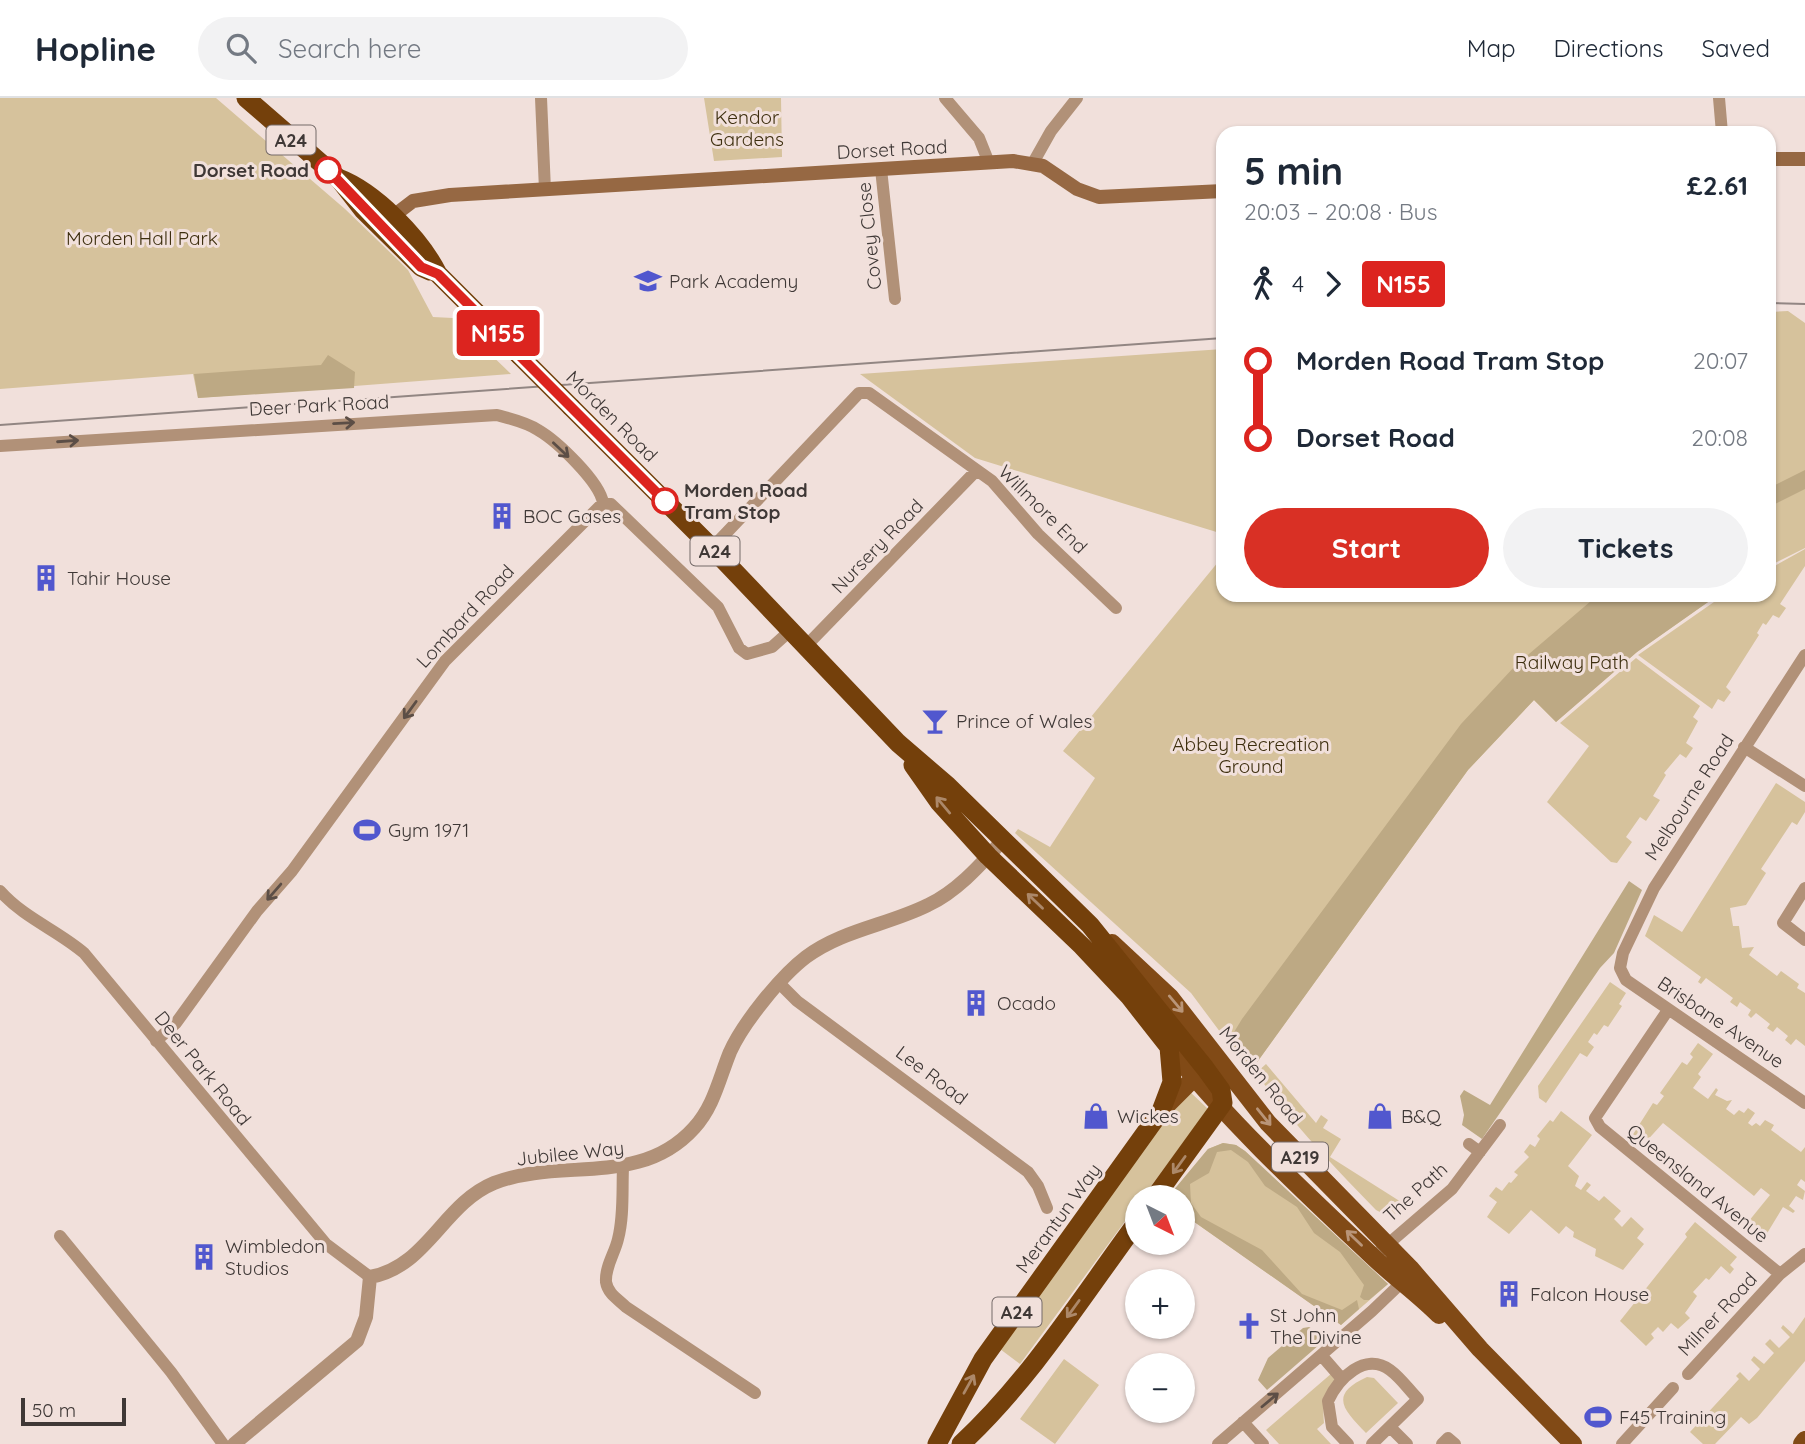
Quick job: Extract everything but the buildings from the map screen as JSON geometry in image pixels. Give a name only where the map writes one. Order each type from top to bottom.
[{"type":"highway","name":"Morden Road","points":[[246,98],[338,178],[363,210],[421,267],[438,274]]},
{"type":"highway","name":"Morden Road","points":[[338,178],[357,185],[392,217],[430,259],[438,274],[712,548],[898,743],[1004,839],[1090,925],[1207,1069],[1221,1090],[1220,1108]]},
{"type":"highway","name":"Morden Road","points":[[898,743],[939,802],[988,856],[1082,946],[1129,996],[1169,1047]]},
{"type":"highway","name":"Merantun Way","points":[[937,1444],[983,1359],[1161,1111],[1172,1082],[1169,1047]]},
{"type":"highway","points":[[1164,1185],[1220,1108]]},
{"type":"highway","name":"A24","points":[[961,1444],[1023,1378],[1125,1239]]},
{"type":"main road","points":[[1776,159],[1805,159]]},
{"type":"main road","name":"Dorset Road","points":[[392,217],[404,206],[422,198],[989,163],[1033,163],[1052,171],[1077,189],[1099,197],[1216,191]]},
{"type":"main road","name":"Morden Road","points":[[1169,1047],[1207,1069],[1277,1132],[1451,1312],[1480,1349]]},
{"type":"main road","points":[[1161,1111],[1207,1069]]},
{"type":"main road","name":"Morden Road","points":[[1220,1108],[1373,1257],[1480,1349],[1573,1444]]},
{"type":"street","points":[[541,98],[545,190]]},
{"type":"street","points":[[945,98],[979,138],[989,163]]},
{"type":"street","points":[[1033,163],[1046,139],[1077,98]]},
{"type":"street","points":[[1719,98],[1721,126]]},
{"type":"street","name":"Covey Close","points":[[881,169],[895,299]]},
{"type":"street","name":"Willmore End","points":[[712,548],[859,393],[869,393],[975,472],[992,481],[1038,534],[1116,608]]},
{"type":"street","name":"Deer Park Road","points":[[0,446],[497,415],[539,430],[591,480],[602,495],[603,503]]},
{"type":"street","name":"Nursery Road","points":[[806,646],[975,472]]},
{"type":"street","points":[[603,503],[611,504],[718,607],[739,648],[747,654],[772,648],[791,630]]},
{"type":"street","name":"Lombard Road","points":[[156,1041],[176,1023],[257,911],[292,871],[445,661],[597,506],[603,503]]},
{"type":"street","name":"Melbourne Road","points":[[1620,968],[1623,953],[1654,888],[1805,655]]},
{"type":"street","points":[[1744,747],[1805,786]]},
{"type":"street","name":"Jubilee Way","points":[[370,1277],[389,1274],[403,1265],[428,1243],[457,1207],[474,1193],[495,1183],[516,1176],[623,1167],[660,1155],[694,1128],[716,1092],[731,1050],[754,1016],[803,960],[818,949],[931,904],[1004,839]]},
{"type":"street","points":[[1805,888],[1783,923],[1805,940]]},
{"type":"street","name":"Deer Park Road","points":[[0,891],[34,921],[84,953],[326,1244],[370,1277]]},
{"type":"street","name":"Brisbane Avenue","points":[[1620,968],[1626,980],[1805,1103]]},
{"type":"street","name":"Lee Road","points":[[781,985],[797,1001],[1020,1166],[1038,1186],[1047,1208]]},
{"type":"street","name":"Queensland Avenue","points":[[1668,1010],[1595,1118],[1600,1127],[1780,1274]]},
{"type":"street","name":"The Path","points":[[1373,1257],[1452,1189],[1500,1125]]},
{"type":"street","points":[[1469,1144],[1480,1152]]},
{"type":"street","points":[[623,1167],[622,1217],[618,1240],[608,1265],[608,1291],[626,1307],[755,1393]]},
{"type":"street","points":[[60,1236],[171,1372],[223,1444]]},
{"type":"street","name":"Milner Road","points":[[1688,1374],[1780,1274],[1805,1254]]},
{"type":"street","points":[[234,1444],[357,1341],[366,1317],[370,1277]]},
{"type":"street","points":[[1219,1444],[1395,1290],[1401,1279]]},
{"type":"street","points":[[1322,1356],[1342,1379]]},
{"type":"street","points":[[1348,1444],[1332,1427],[1328,1401],[1342,1379],[1354,1369],[1378,1365],[1390,1370],[1418,1399],[1372,1444]]},
{"type":"street","points":[[1622,1444],[1673,1388]]},
{"type":"street","points":[[1243,1422],[1263,1444]]},
{"type":"street","points":[[1390,1427],[1407,1444]]},
{"type":"green space","name":"Morden Hall Park","points":[[0,98],[216,98],[345,209],[408,270],[433,317],[453,318],[511,374],[198,398],[193,374],[0,389]]},
{"type":"green space","name":"Kendor Gardens","points":[[704,98],[781,98],[782,157],[714,161]]},
{"type":"green space","points":[[1788,311],[1805,323],[1805,548],[1776,562],[1776,312]]},
{"type":"green space","points":[[1216,349],[1216,532],[975,458],[860,374]]},
{"type":"green space","points":[[328,355],[355,372],[354,388],[198,398],[194,374],[321,365]]},
{"type":"green space","points":[[1805,470],[1805,489],[1776,504],[1776,484]]},
{"type":"green space","points":[[1805,549],[1805,566],[1780,604],[1786,608],[1779,618],[1773,615],[1766,625],[1763,623],[1757,633],[1759,635],[1726,687],[1731,692],[1724,702],[1718,699],[1712,709],[1638,655],[1714,602],[1776,602],[1776,565]]},
{"type":"green space","name":"Abbey Recreation Ground","points":[[1216,565],[1216,602],[1708,602],[1637,652],[1556,722],[1534,700],[1468,770],[1250,1072],[1191,993],[1015,833],[1018,829],[1050,847],[1095,778],[1063,751]]},
{"type":"green space","name":"Railway Path","points":[[1590,602],[1708,602],[1637,652],[1556,722],[1534,700],[1468,770],[1250,1072],[1228,1042],[1242,1019],[1461,724],[1515,666]]},
{"type":"green space","points":[[1636,658],[1700,706],[1693,717],[1698,721],[1686,743],[1693,748],[1686,758],[1680,754],[1664,773],[1666,775],[1653,796],[1660,800],[1646,821],[1640,817],[1626,837],[1632,842],[1617,863],[1611,862],[1547,802],[1589,746],[1560,723]]},
{"type":"green space","points":[[1776,783],[1805,802],[1805,812],[1797,825],[1792,822],[1761,869],[1766,873],[1746,905],[1730,908],[1733,926],[1739,926],[1742,948],[1754,947],[1749,955],[1777,976],[1781,971],[1799,984],[1797,988],[1805,993],[1805,1046],[1796,1039],[1791,1045],[1785,1040],[1788,1036],[1777,1027],[1773,1032],[1767,1028],[1770,1024],[1756,1013],[1751,1018],[1748,1015],[1751,1010],[1740,1002],[1737,1007],[1730,1002],[1733,998],[1706,978],[1701,984],[1698,982],[1701,977],[1645,936],[1654,915],[1682,932]]},
{"type":"green space","points":[[1629,881],[1642,890],[1614,953],[1600,968],[1482,1139],[1462,1125],[1464,1115],[1460,1096],[1464,1090],[1490,1105]]},
{"type":"green space","points":[[1610,982],[1626,993],[1619,1004],[1622,1006],[1608,1027],[1604,1025],[1597,1035],[1594,1033],[1588,1042],[1594,1047],[1587,1057],[1580,1053],[1546,1103],[1539,1098],[1538,1086]]},
{"type":"green space","points":[[1698,1043],[1713,1054],[1698,1074],[1701,1077],[1693,1088],[1708,1099],[1716,1088],[1718,1090],[1715,1095],[1727,1101],[1732,1100],[1726,1109],[1734,1115],[1739,1110],[1744,1113],[1748,1108],[1755,1113],[1748,1123],[1752,1126],[1756,1123],[1760,1126],[1765,1120],[1774,1125],[1771,1130],[1801,1152],[1805,1147],[1805,1182],[1801,1179],[1797,1185],[1805,1191],[1803,1200],[1796,1196],[1789,1206],[1795,1211],[1793,1213],[1783,1207],[1766,1235],[1758,1227],[1751,1236],[1744,1227],[1770,1195],[1761,1188],[1754,1196],[1663,1123],[1643,1145],[1632,1136],[1653,1103],[1657,1105],[1664,1096],[1660,1093],[1682,1062],[1687,1065],[1693,1057],[1690,1054]]},
{"type":"green space","points":[[1266,1064],[1316,1123],[1321,1115],[1328,1120],[1323,1128],[1341,1139],[1330,1157],[1409,1207],[1393,1214],[1376,1210],[1313,1144],[1256,1073]]},
{"type":"green space","points":[[1187,1089],[1208,1109],[1152,1185],[1125,1185],[1125,1221],[1020,1364],[1000,1349]]},
{"type":"green space","points":[[1561,1111],[1592,1135],[1568,1166],[1579,1176],[1575,1186],[1581,1190],[1587,1182],[1591,1185],[1586,1191],[1599,1201],[1604,1196],[1621,1211],[1614,1219],[1622,1227],[1631,1217],[1644,1229],[1637,1238],[1644,1244],[1623,1270],[1595,1256],[1596,1249],[1573,1237],[1574,1232],[1566,1226],[1559,1234],[1531,1210],[1509,1234],[1487,1217],[1497,1202],[1489,1196],[1496,1187],[1502,1191],[1518,1175],[1514,1172],[1529,1157],[1524,1152],[1530,1144],[1535,1147],[1540,1139],[1537,1136]]},
{"type":"green space","points":[[1223,1143],[1236,1145],[1245,1151],[1388,1284],[1341,1325],[1195,1222],[1195,1185],[1178,1185],[1208,1149]]},
{"type":"green space","points":[[1223,1143],[1236,1145],[1245,1151],[1388,1284],[1369,1300],[1360,1297],[1364,1285],[1340,1252],[1314,1233],[1297,1207],[1265,1186],[1248,1162],[1231,1150],[1217,1152],[1209,1173],[1190,1185],[1178,1185],[1208,1149]]},
{"type":"green space","points":[[1195,1209],[1201,1217],[1262,1250],[1302,1294],[1342,1310],[1357,1300],[1359,1309],[1341,1325],[1195,1222]]},
{"type":"green space","points":[[1695,1222],[1737,1257],[1730,1265],[1734,1269],[1730,1274],[1721,1266],[1709,1280],[1706,1278],[1693,1292],[1697,1296],[1685,1313],[1690,1318],[1678,1329],[1671,1323],[1663,1332],[1658,1327],[1651,1334],[1654,1338],[1646,1346],[1620,1321],[1687,1237],[1685,1234]]},
{"type":"green space","points":[[1805,1317],[1805,1361],[1757,1418],[1749,1424],[1741,1417],[1715,1444],[1703,1444],[1690,1432],[1739,1379],[1736,1376],[1740,1372],[1749,1381],[1760,1369],[1751,1360],[1754,1356],[1764,1364],[1774,1353],[1765,1344],[1770,1339],[1779,1348],[1790,1337],[1781,1328],[1783,1325],[1793,1334]]},
{"type":"green space","points":[[1309,1327],[1327,1338],[1267,1390],[1258,1380],[1268,1358],[1303,1328]]},
{"type":"green space","points":[[1064,1359],[1099,1385],[1055,1444],[1020,1419]]},
{"type":"green space","points":[[1332,1373],[1337,1378],[1326,1399],[1324,1423],[1317,1429],[1331,1444],[1279,1444],[1266,1430]]},
{"type":"green space","points":[[1367,1377],[1374,1378],[1398,1403],[1366,1433],[1347,1410],[1344,1397],[1347,1390]]},
{"type":"tram line","points":[[1776,303],[1805,304]]},
{"type":"tram line","points":[[0,425],[1216,338]]},
{"type":"bus line","name":"N155","points":[[328,170],[380,227],[421,267],[438,274],[665,501]]},
{"type":"place","name":"Dorset Road","points":[[328,170]]},
{"type":"place","name":"Park Academy","points":[[648,281]]},
{"type":"place","name":"Morden Road Tram Stop","points":[[665,501]]},
{"type":"place","name":"BOC Gases","points":[[502,516]]},
{"type":"place","name":"Tahir House","points":[[46,578]]},
{"type":"place","name":"Prince of Wales","points":[[935,721]]},
{"type":"place","name":"Gym 1971","points":[[367,830]]},
{"type":"place","name":"Ocado","points":[[976,1003]]},
{"type":"place","name":"Wickes","points":[[1096,1116]]},
{"type":"place","name":"B&Q","points":[[1380,1116]]},
{"type":"place","name":"Wimbledon Studios","points":[[204,1257]]},
{"type":"place","name":"Falcon House","points":[[1509,1294]]},
{"type":"place","name":"St John The Divine","points":[[1249,1326]]},
{"type":"place","name":"F45 Training","points":[[1598,1417]]}]
